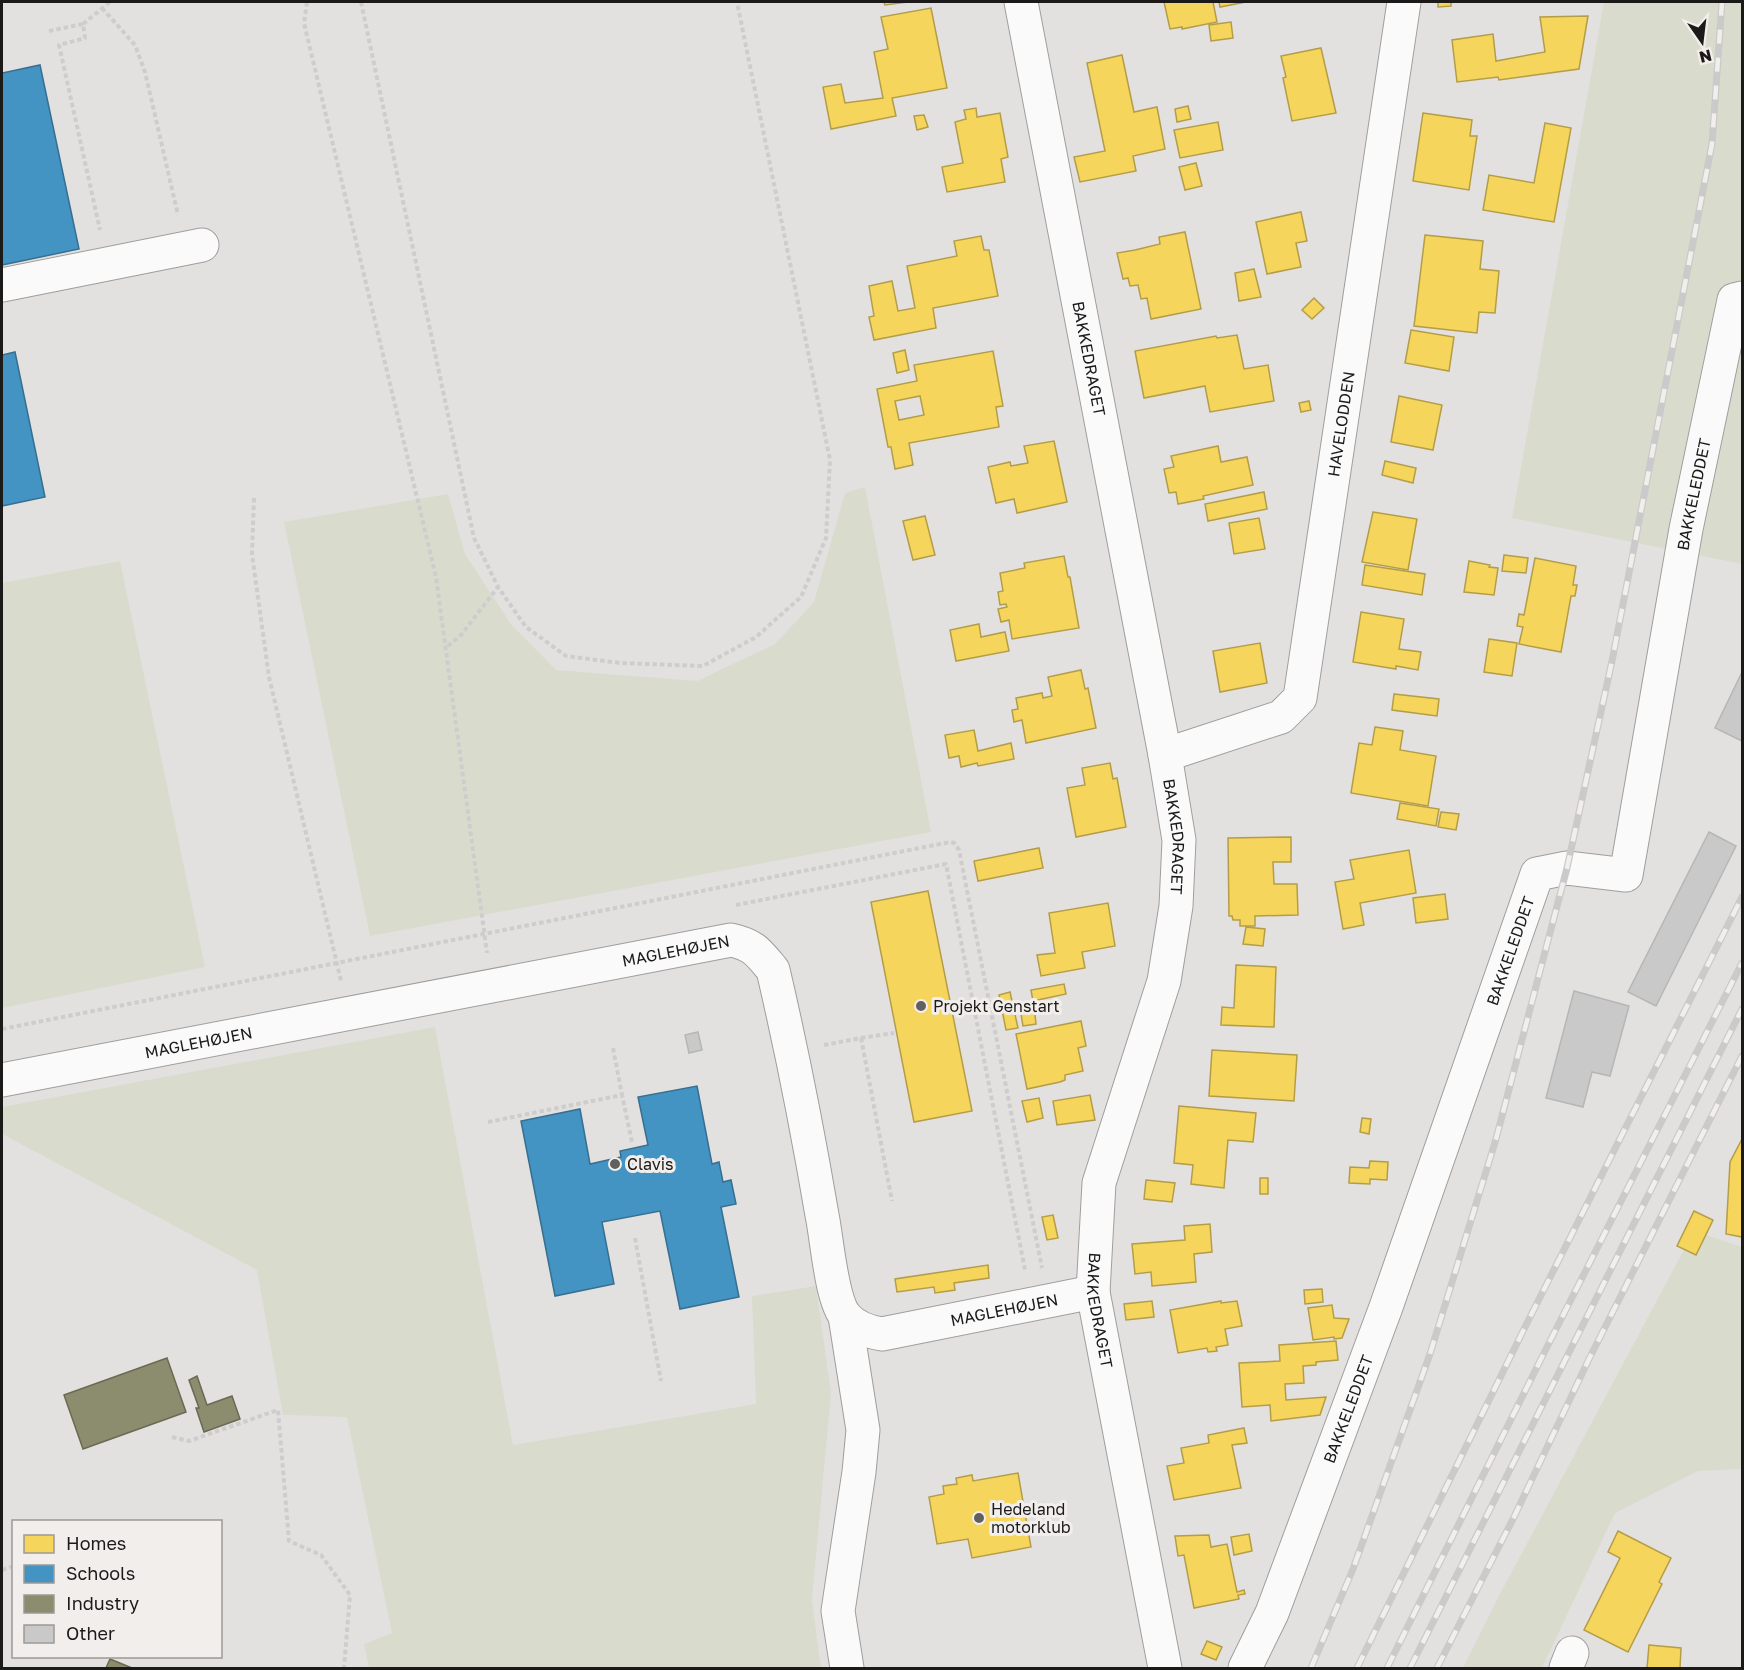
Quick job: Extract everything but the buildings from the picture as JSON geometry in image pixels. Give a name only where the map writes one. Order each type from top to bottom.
[{"type":"street","name":"BAKKEDRAGET","points":[[1022,2],[1165,755],[1179,840],[1176,906],[1164,981],[1100,1183],[1093,1293],[1165,1668]]},
{"type":"street","name":"HAVELODDEN","points":[[1165,755],[1281,717],[1300,698],[1404,2]]},
{"type":"street","points":[[2,285],[194,246]]},
{"type":"street","name":"BAKKELEDDET","points":[[1245,1668],[1272,1613],[1386,1307],[1537,874],[1567,868],[1626,875],[1686,529],[1734,300],[1743,298]]},
{"type":"street","name":"MAGLEHØJEN","points":[[2,1080],[731,940],[747,944],[773,970],[823,1216],[832,1276],[837,1298],[845,1316],[868,1332],[882,1334],[1093,1293]]},
{"type":"street","points":[[845,1316],[863,1430],[838,1611],[847,1668]]},
{"type":"path","points":[[49,31],[83,24],[110,2]]},
{"type":"path","points":[[307,2],[304,23],[436,577],[487,952],[476,955]]},
{"type":"path","points":[[361,2],[474,538],[498,587],[526,627],[566,656],[643,664],[703,666],[756,638],[801,597],[826,538],[830,460],[737,2]]},
{"type":"path","points":[[102,8],[135,45],[142,63],[194,246]]},
{"type":"path","points":[[83,24],[85,38],[58,45],[108,264]]},
{"type":"path","points":[[254,498],[252,554],[269,677],[349,1013]]},
{"type":"path","points":[[447,647],[461,635],[498,587]]},
{"type":"path","points":[[734,905],[946,864],[1032,1305]]},
{"type":"path","points":[[330,982],[341,980]]},
{"type":"path","points":[[791,1052],[894,1033]]},
{"type":"path","points":[[861,1038],[892,1201]]},
{"type":"path","points":[[613,1048],[632,1142]]},
{"type":"path","points":[[488,1122],[622,1095]]},
{"type":"path","points":[[635,1238],[661,1381]]},
{"type":"path","points":[[172,1437],[189,1441],[278,1410],[289,1541],[321,1555],[350,1595],[344,1668]]},
{"type":"shaded area","points":[[1604,2],[1742,2],[1742,564],[1512,518]]},
{"type":"shaded area","points":[[865,487],[931,832],[370,936],[284,522],[448,494],[465,554],[511,624],[556,670],[697,681],[775,644],[814,602],[845,493]]},
{"type":"shaded area","points":[[120,561],[205,967],[2,1008],[2,583]]},
{"type":"shaded area","points":[[435,1027],[513,1445],[756,1404],[752,1296],[816,1286],[831,1393],[812,1600],[821,1668],[369,1668],[364,1644],[392,1633],[347,1417],[283,1415],[257,1270],[2,1134],[2,1107]]},
{"type":"shaded area","points":[[1694,1231],[1742,1247],[1742,1469],[1698,1471],[1615,1513],[1542,1668],[1463,1668],[1500,1594]]},
{"type":"railway","points":[[1311,1668],[1353,1569],[1430,1354],[1496,1139],[1567,868],[1612,661],[1712,144],[1722,2]]},
{"type":"railway","points":[[1357,1668],[1526,1325],[1742,897]]},
{"type":"railway","points":[[1387,1668],[1742,963]]},
{"type":"railway","points":[[1410,1668],[1742,1009]]},
{"type":"railway","points":[[1437,1668],[1742,1056]]},
{"type":"place","name":"Projekt Genstart","points":[[921,1006]]},
{"type":"place","name":"Clavis","points":[[615,1164]]},
{"type":"place","name":"Hedeland motorklub","points":[[979,1518]]}]
